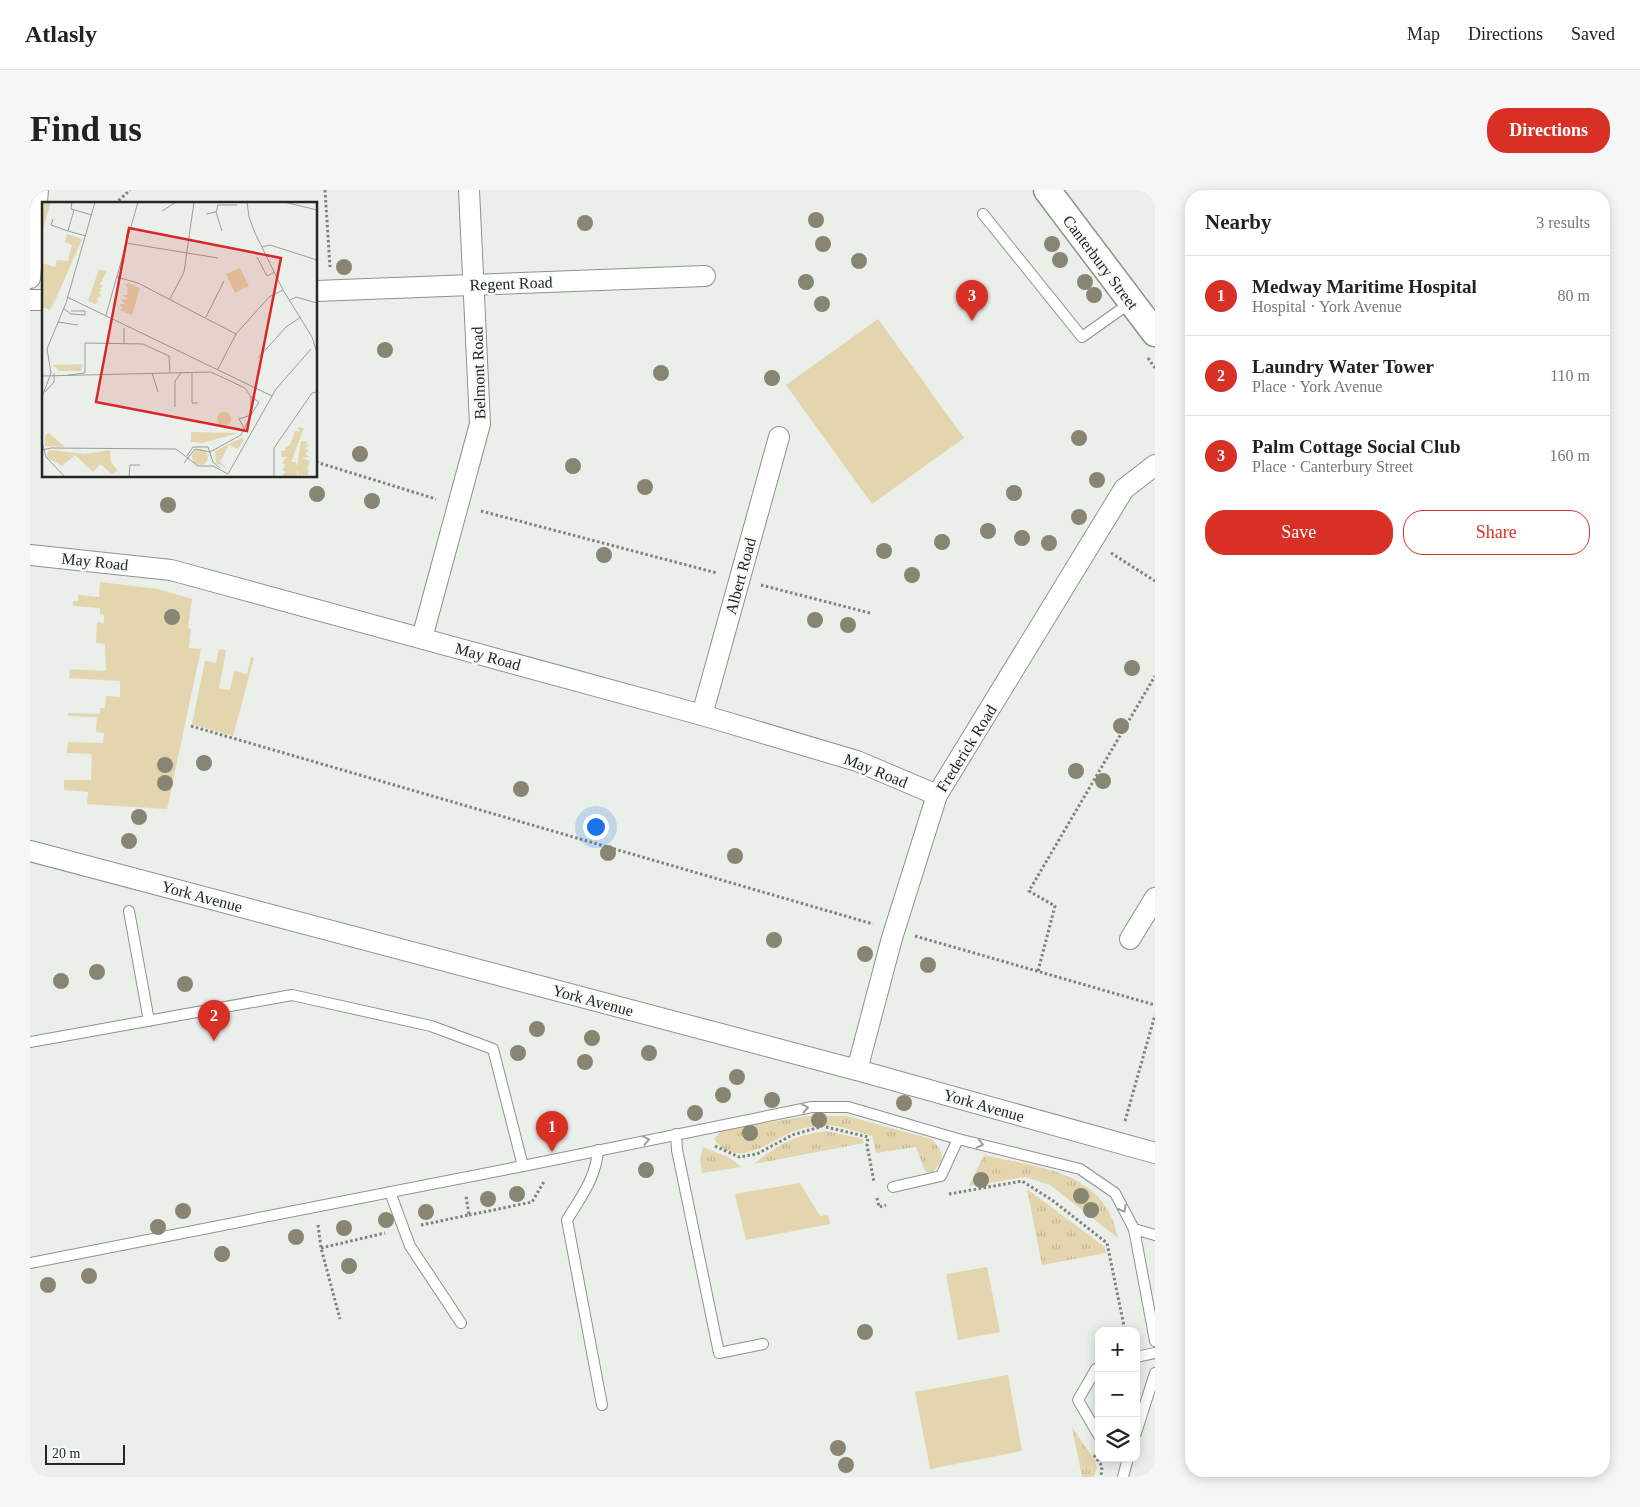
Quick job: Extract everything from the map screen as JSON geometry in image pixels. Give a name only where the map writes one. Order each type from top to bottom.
[{"type":"street","points":[[30,278],[38,190]]},
{"type":"street","name":"Belmont Road","points":[[422,638],[480,424],[470,190]]},
{"type":"street","name":"Canterbury Street","points":[[1047,190],[1155,333]]},
{"type":"street","name":"Regent Road","points":[[324,291],[705,276]]},
{"type":"street","name":"Albert Road","points":[[702,715],[779,437]]},
{"type":"street","name":"Frederick Road","points":[[857,1070],[894,930],[937,795],[1041,628],[1091,541],[1124,489],[1155,465]]},
{"type":"street","name":"May Road","points":[[30,555],[171,570],[702,715],[857,761],[937,795]]},
{"type":"street","name":"York Avenue","points":[[30,851],[857,1070],[1155,1153]]},
{"type":"street","points":[[1130,939],[1155,898]]},
{"type":"lane","points":[[983,214],[1082,337],[1132,302]]},
{"type":"lane","points":[[129,911],[149,1021]]},
{"type":"lane","points":[[30,1042],[292,995],[431,1026],[493,1049],[523,1166]]},
{"type":"lane","points":[[30,1263],[812,1107],[848,1107],[958,1139],[1080,1169],[1115,1193],[1134,1229],[1155,1341]]},
{"type":"lane","points":[[676,1134],[677,1150],[719,1353],[763,1344]]},
{"type":"lane","points":[[893,1187],[942,1176],[958,1139]]},
{"type":"lane","points":[[598,1150],[597,1166],[592,1180],[567,1220],[602,1405]]},
{"type":"lane","points":[[390,1192],[410,1246],[461,1323]]},
{"type":"lane","points":[[1134,1229],[1155,1235]]},
{"type":"lane","points":[[1140,1357],[1155,1353]]},
{"type":"lane","points":[[1095,1371],[1078,1400],[1095,1429]]},
{"type":"lane","points":[[1140,1420],[1155,1373]]},
{"type":"lane","points":[[1123,1477],[1126,1462]]},
{"type":"path","points":[[117,202],[130,190]]},
{"type":"path","points":[[324,291],[325,190]]},
{"type":"path","points":[[318,463],[459,506],[739,579]]},
{"type":"path","points":[[1091,541],[1155,581]]},
{"type":"path","points":[[759,578],[758,584],[870,614]]},
{"type":"path","points":[[1038,971],[1055,906],[1029,891],[1155,676]]},
{"type":"path","points":[[191,726],[1155,1005]]},
{"type":"path","points":[[1119,1143],[1155,1015]]},
{"type":"path","points":[[677,1150],[707,1142],[739,1157],[757,1154],[792,1135],[823,1127],[868,1138],[867,1146],[879,1207],[888,1205]]},
{"type":"path","points":[[321,1248],[532,1202],[548,1176],[539,1178]]},
{"type":"path","points":[[946,1195],[1022,1181],[1052,1200],[1108,1243],[1124,1327]]},
{"type":"path","points":[[469,1215],[465,1193],[474,1191]]},
{"type":"path","points":[[308,1225],[328,1221]]},
{"type":"path","points":[[318,1223],[321,1248],[340,1319]]},
{"type":"green space","points":[[878,319],[964,438],[872,504],[786,385]]},
{"type":"green space","points":[[100,582],[158,589],[192,599],[188,628],[191,629],[189,648],[201,649],[167,809],[87,804],[88,792],[64,790],[64,780],[91,780],[92,754],[67,753],[68,742],[103,743],[104,733],[96,732],[97,717],[68,716],[68,713],[100,714],[100,708],[105,708],[106,696],[120,697],[120,681],[69,678],[70,669],[106,671],[105,644],[96,643],[97,622],[104,623],[104,615],[100,614],[100,608],[73,606],[73,601],[78,601],[78,595],[99,597]]},
{"type":"green space","points":[[219,649],[226,650],[219,688],[230,690],[234,671],[247,674],[251,657],[254,658],[233,736],[192,724],[205,661],[216,663]]},
{"type":"green space","points":[[807,1116],[847,1116],[931,1139],[941,1152],[941,1160],[936,1169],[931,1173],[925,1171],[916,1147],[876,1153],[872,1136],[844,1128],[823,1125],[799,1129],[766,1146],[744,1153],[733,1153],[723,1148],[714,1139],[722,1130]]},
{"type":"green space","points":[[826,1131],[863,1139],[864,1143],[754,1164],[771,1151],[796,1138]]},
{"type":"green space","points":[[703,1147],[730,1158],[741,1167],[702,1173],[700,1159]]},
{"type":"green space","points":[[984,1155],[1047,1169],[1067,1176],[1084,1185],[1099,1198],[1111,1215],[1118,1238],[1050,1185],[1026,1177],[969,1186]]},
{"type":"green space","points":[[800,1183],[820,1216],[828,1215],[830,1224],[746,1240],[735,1194]]},
{"type":"green space","points":[[1027,1189],[1105,1247],[1106,1253],[1042,1265]]},
{"type":"green space","points":[[987,1267],[1000,1332],[958,1340],[946,1274]]},
{"type":"green space","points":[[1008,1375],[1022,1451],[930,1469],[915,1392]]},
{"type":"green space","points":[[1072,1427],[1095,1461],[1097,1468],[1094,1477],[1082,1477]]},
{"type":"place","name":"Palm Cottage Social Club","points":[[972,321]]},
{"type":"place","name":"Laundry Water Tower","points":[[214,1041]]},
{"type":"place","name":"Medway Maritime Hospital","points":[[552,1152]]}]
